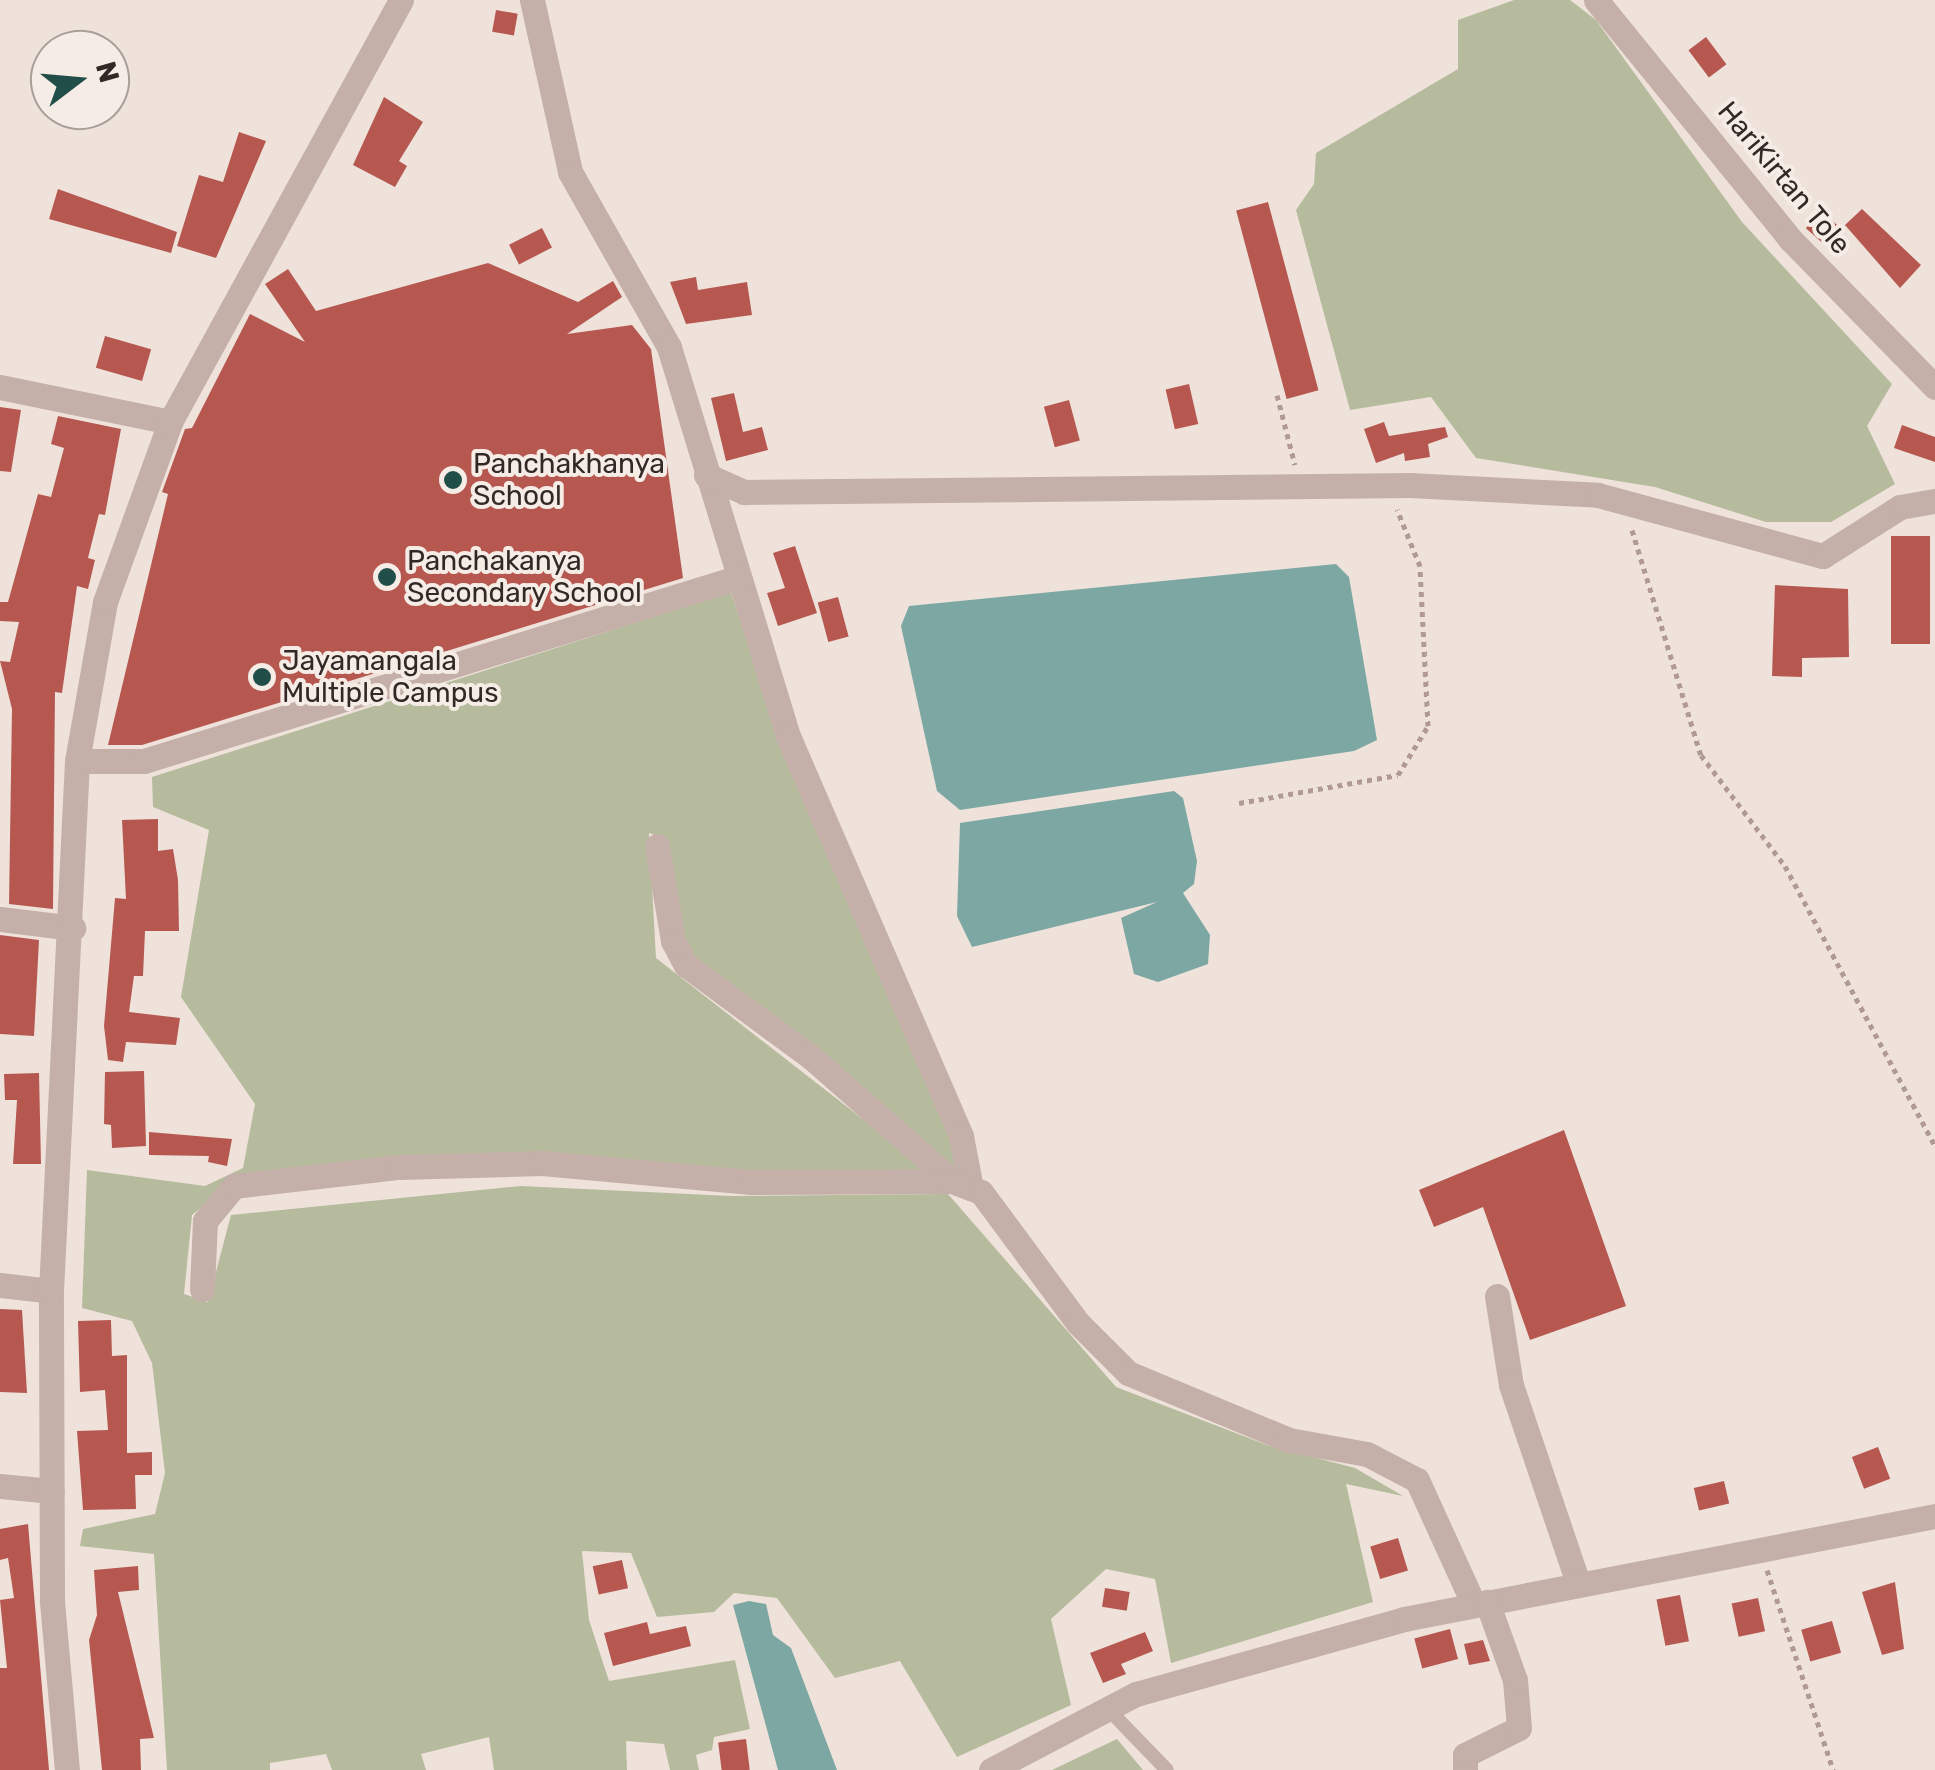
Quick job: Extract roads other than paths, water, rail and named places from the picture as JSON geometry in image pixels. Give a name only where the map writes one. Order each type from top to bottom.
[{"type":"street","points":[[66,1770],[52,1491],[50,1291],[73,928],[77,761],[105,602],[170,422],[400,0]]},
{"type":"street","points":[[532,0],[570,172],[669,347],[736,578],[788,736],[962,1136],[961,1184]]},
{"type":"street","name":"HariKirtan Tole","points":[[1596,0],[1790,238],[1935,387]]},
{"type":"street","points":[[0,387],[170,422]]},
{"type":"street","points":[[706,475],[744,492],[1387,485],[1624,502],[1823,556],[1900,506],[1935,501]]},
{"type":"street","points":[[77,761],[144,761],[736,578]]},
{"type":"street","points":[[657,846],[673,942],[686,966],[810,1057],[961,1184],[1128,1373],[1289,1440],[1368,1454],[1417,1480],[1515,1680],[1519,1728],[1465,1754],[1465,1770]]},
{"type":"street","points":[[0,919],[73,928]]},
{"type":"street","points":[[202,1288],[205,1220],[234,1186],[542,1162],[751,1182],[961,1184]]},
{"type":"street","points":[[0,1285],[50,1291]]},
{"type":"street","points":[[1496,1296],[1511,1385],[1578,1584]]},
{"type":"street","points":[[0,1486],[52,1491]]},
{"type":"street","points":[[990,1770],[1136,1694],[1480,1603],[1935,1516]]},
{"type":"lane","points":[[1109,1710],[1167,1770]]},
{"type":"water","points":[[1336,564],[1349,577],[1377,740],[1354,751],[960,810],[937,791],[901,626],[909,606]]},
{"type":"water","points":[[1174,791],[1183,798],[1197,861],[1194,884],[1183,893],[1210,935],[1208,964],[1158,982],[1134,974],[1121,918],[1157,902],[972,947],[957,916],[960,823]]},
{"type":"water","points":[[749,1601],[766,1604],[773,1635],[791,1648],[837,1770],[778,1770],[733,1605]]},
{"type":"place","name":"Panchakhanya School","points":[[453,480]]},
{"type":"place","name":"Panchakanya Secondary School","points":[[387,577]]},
{"type":"place","name":"Jayamangala Multiple Campus","points":[[262,677]]}]
